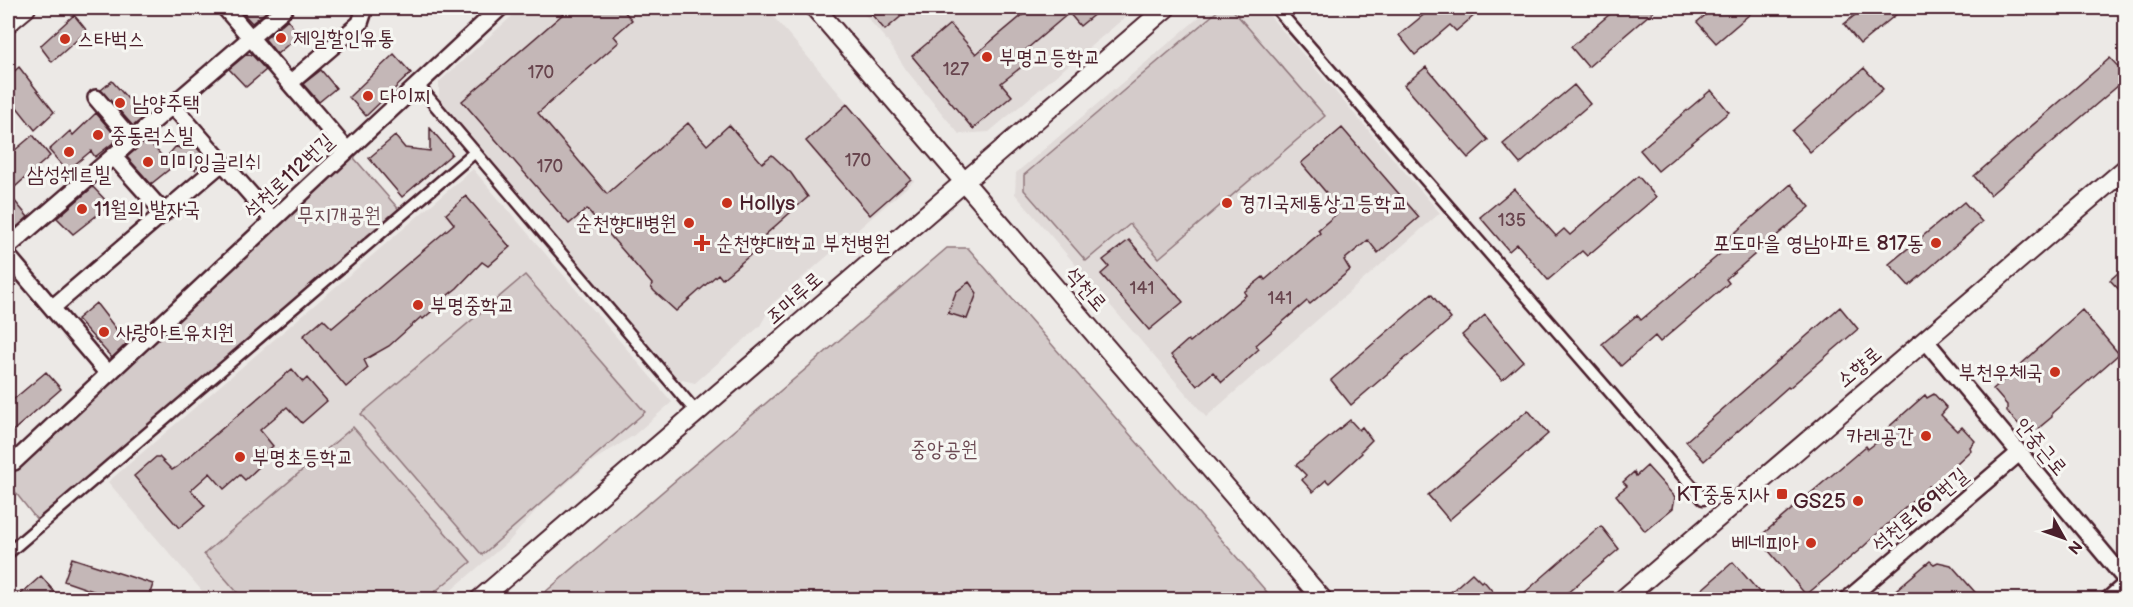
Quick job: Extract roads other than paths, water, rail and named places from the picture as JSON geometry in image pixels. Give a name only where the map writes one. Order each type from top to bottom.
[{"type":"street","points":[[8,23],[26,8]]},
{"type":"street","points":[[225,8],[347,150]]},
{"type":"street","points":[[8,247],[285,8]]},
{"type":"street","points":[[290,83],[360,23],[365,8]]},
{"type":"street","name":"석천로112번길","points":[[8,463],[14,462],[500,8]]},
{"type":"street","name":"석천로","points":[[815,8],[1323,600]]},
{"type":"street","name":"조마루로","points":[[479,600],[1166,8]]},
{"type":"street","points":[[1276,8],[1702,499]]},
{"type":"street","points":[[417,84],[697,412]]},
{"type":"street","points":[[96,98],[132,140]]},
{"type":"street","points":[[172,105],[273,220]]},
{"type":"street","points":[[8,553],[475,152]]},
{"type":"street","points":[[113,156],[164,213]]},
{"type":"street","points":[[52,308],[223,162]]},
{"type":"street","name":"소향로","points":[[1622,600],[2126,168]]},
{"type":"street","points":[[8,255],[108,374]]},
{"type":"street","name":"안중근로","points":[[1925,340],[2126,582]]},
{"type":"street","name":"석천로169번길","points":[[1847,600],[2019,453]]},
{"type":"street","points":[[2108,600],[2126,582]]},
{"type":"place","name":"제일할인유통","points":[[281,38]]},
{"type":"place","name":"스타벅스","points":[[65,39]]},
{"type":"place","name":"부명고등학교","points":[[987,57]]},
{"type":"place","name":"다이찌","points":[[368,96]]},
{"type":"place","name":"남양주택","points":[[120,103]]},
{"type":"place","name":"중동럭스빌","points":[[98,135]]},
{"type":"place","name":"삼성쉐르빌","points":[[69,152]]},
{"type":"place","name":"미미잉글리쉬","points":[[148,162]]},
{"type":"place","name":"Hollys","points":[[727,203]]},
{"type":"place","name":"경기국제통상고등학교","points":[[1227,203]]},
{"type":"place","name":"11월의 발자국","points":[[82,209]]},
{"type":"place","name":"순천향대병원","points":[[689,223]]},
{"type":"place","name":"순천향대학교 부천병원","points":[[702,243]]},
{"type":"place","name":"포도마을 영남아파트 817동","points":[[1936,243]]},
{"type":"place","name":"부명중학교","points":[[418,305]]},
{"type":"place","name":"사랑아트유치원","points":[[104,332]]},
{"type":"place","name":"부천우체국","points":[[2055,372]]},
{"type":"place","name":"카레공간","points":[[1926,436]]},
{"type":"place","name":"부명초등학교","points":[[240,457]]},
{"type":"place","name":"KT중동지사","points":[[1782,494]]},
{"type":"place","name":"GS25","points":[[1858,501]]},
{"type":"place","name":"베네피아","points":[[1811,543]]},
{"type":"park label","name":"무지개공원","points":[[339,215]]},
{"type":"park label","name":"중앙공원","points":[[944,449]]}]
